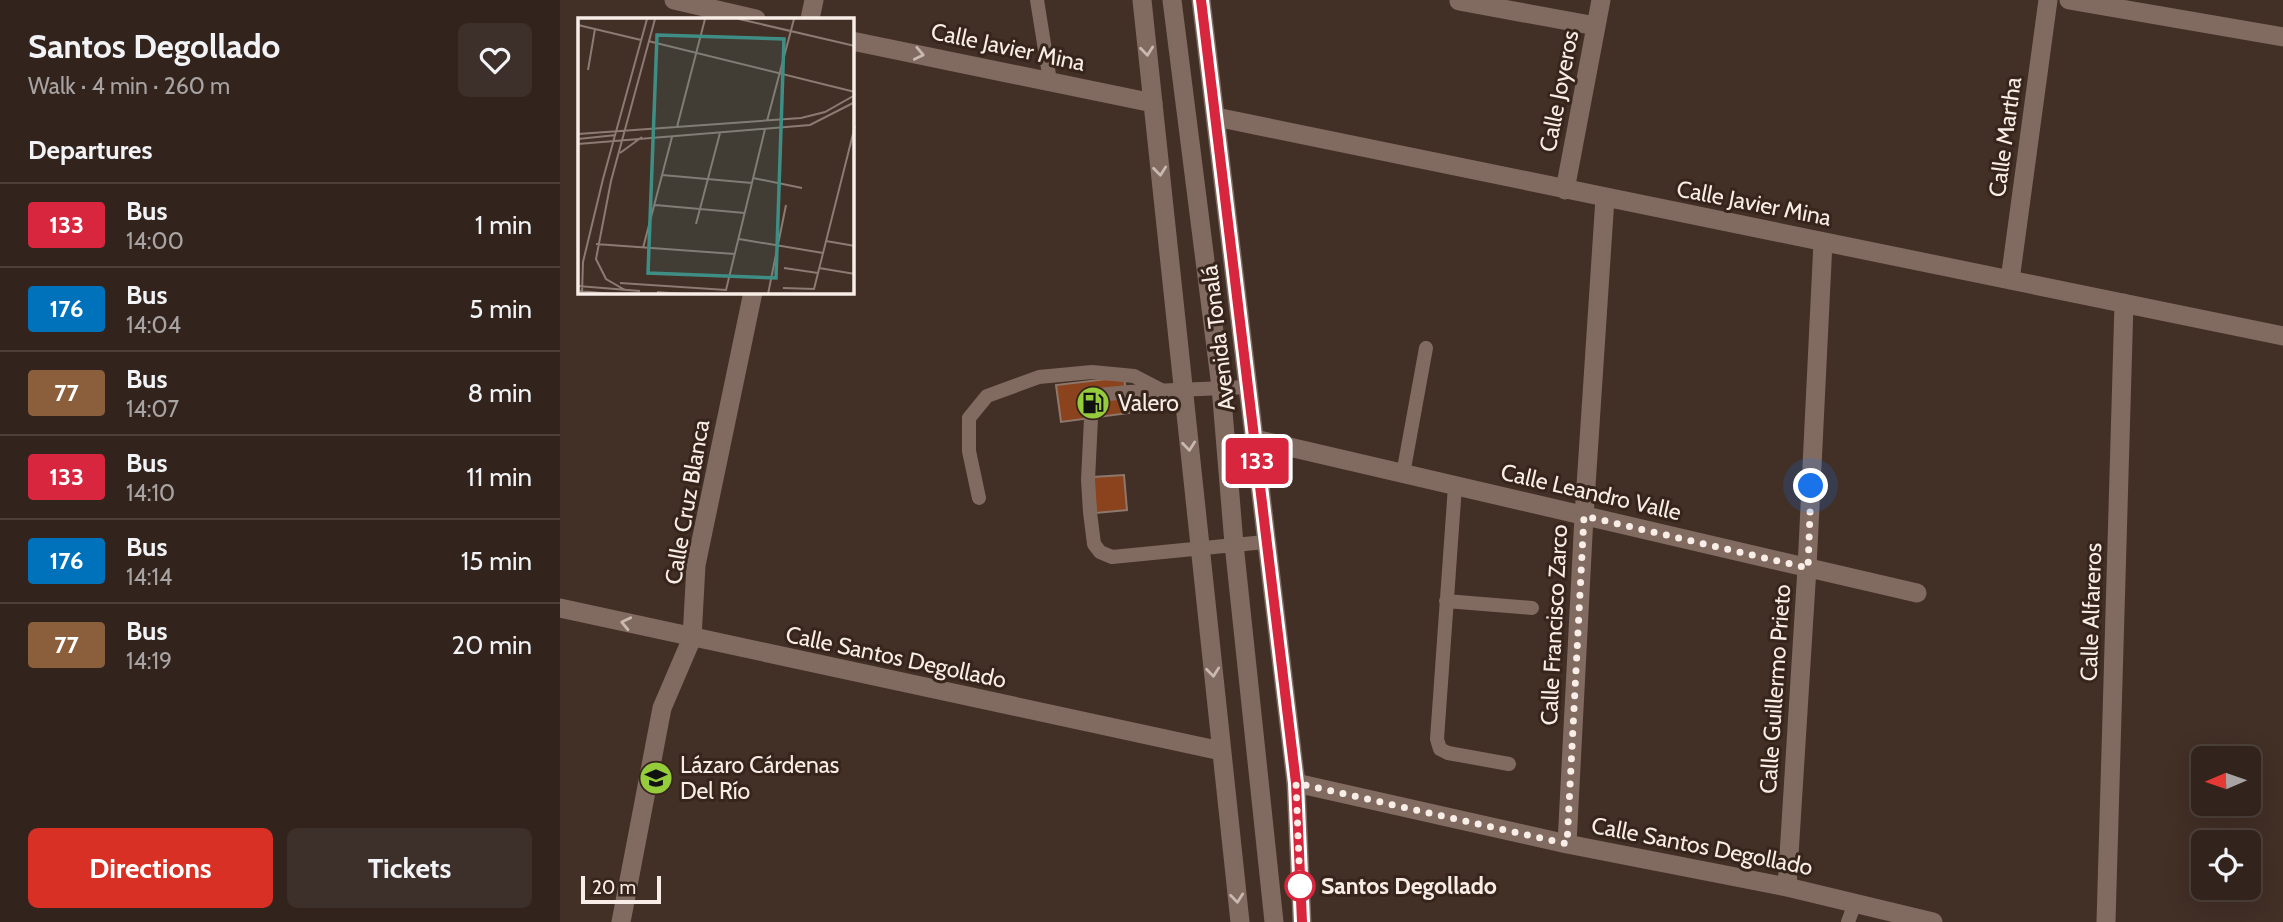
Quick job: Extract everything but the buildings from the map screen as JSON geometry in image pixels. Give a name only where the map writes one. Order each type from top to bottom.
[{"type":"street","points":[[674,0],[751,18]]},
{"type":"street","points":[[810,18],[814,0]]},
{"type":"street","name":"Avenida Tonalá","points":[[1142,0],[1153,103],[1174,391],[1200,547],[1240,922]]},
{"type":"street","points":[[1172,0],[1221,387],[1234,544],[1274,922]]},
{"type":"street","name":"Avenida Tonalá","points":[[1201,0],[1296,783],[1302,922]]},
{"type":"street","name":"Calle Joyeros","points":[[1565,190],[1601,0]]},
{"type":"street","name":"Calle Martha","points":[[2010,280],[2048,0]]},
{"type":"street","points":[[2069,0],[2283,37]]},
{"type":"street","points":[[1460,1],[1596,26]]},
{"type":"street","name":"Calle Javier Mina","points":[[854,41],[1153,103]]},
{"type":"street","name":"Calle Javier Mina","points":[[1216,117],[2283,336]]},
{"type":"street","name":"Calle Francisco Zarco","points":[[1567,844],[1584,516],[1605,198]]},
{"type":"street","name":"Calle Guillermo Prieto","points":[[1787,887],[1808,568],[1823,242]]},
{"type":"street","name":"Calle Cruz Blanca","points":[[621,922],[662,708],[692,638],[696,565],[753,294]]},
{"type":"street","name":"Calle Alfareros","points":[[2106,922],[2124,303]]},
{"type":"street","name":"Calle Leandro Valle","points":[[1255,439],[1917,593]]},
{"type":"street","name":"Calle Santos Degollado","points":[[560,608],[1222,751]]},
{"type":"street","name":"Calle Santos Degollado","points":[[1296,783],[1567,844],[1787,887],[1852,913],[1933,922]]},
{"type":"lane","points":[[1037,0],[1050,81]]},
{"type":"lane","points":[[1403,474],[1426,348]]},
{"type":"lane","points":[[979,498],[969,451],[970,418],[987,396],[1039,377],[1092,372],[1134,376],[1174,391]]},
{"type":"lane","points":[[1248,387],[1108,394],[1093,398],[1090,404],[1088,480],[1094,544],[1100,552],[1112,556],[1265,542]]},
{"type":"lane","points":[[1455,486],[1437,740],[1440,749],[1448,753],[1509,764]]},
{"type":"lane","points":[[1446,601],[1532,608]]},
{"type":"bus line","name":"133","points":[[1201,0],[1296,783],[1302,922]]},
{"type":"place","name":"Valero","points":[[1093,403]]},
{"type":"place","name":"Lázaro Cárdenas Del Río","points":[[656,778]]},
{"type":"place","name":"Santos Degollado","points":[[1300,886]]},
{"type":"route","points":[[1300,886],[1296,783],[1567,844],[1584,516],[1808,568],[1811,486]]}]
